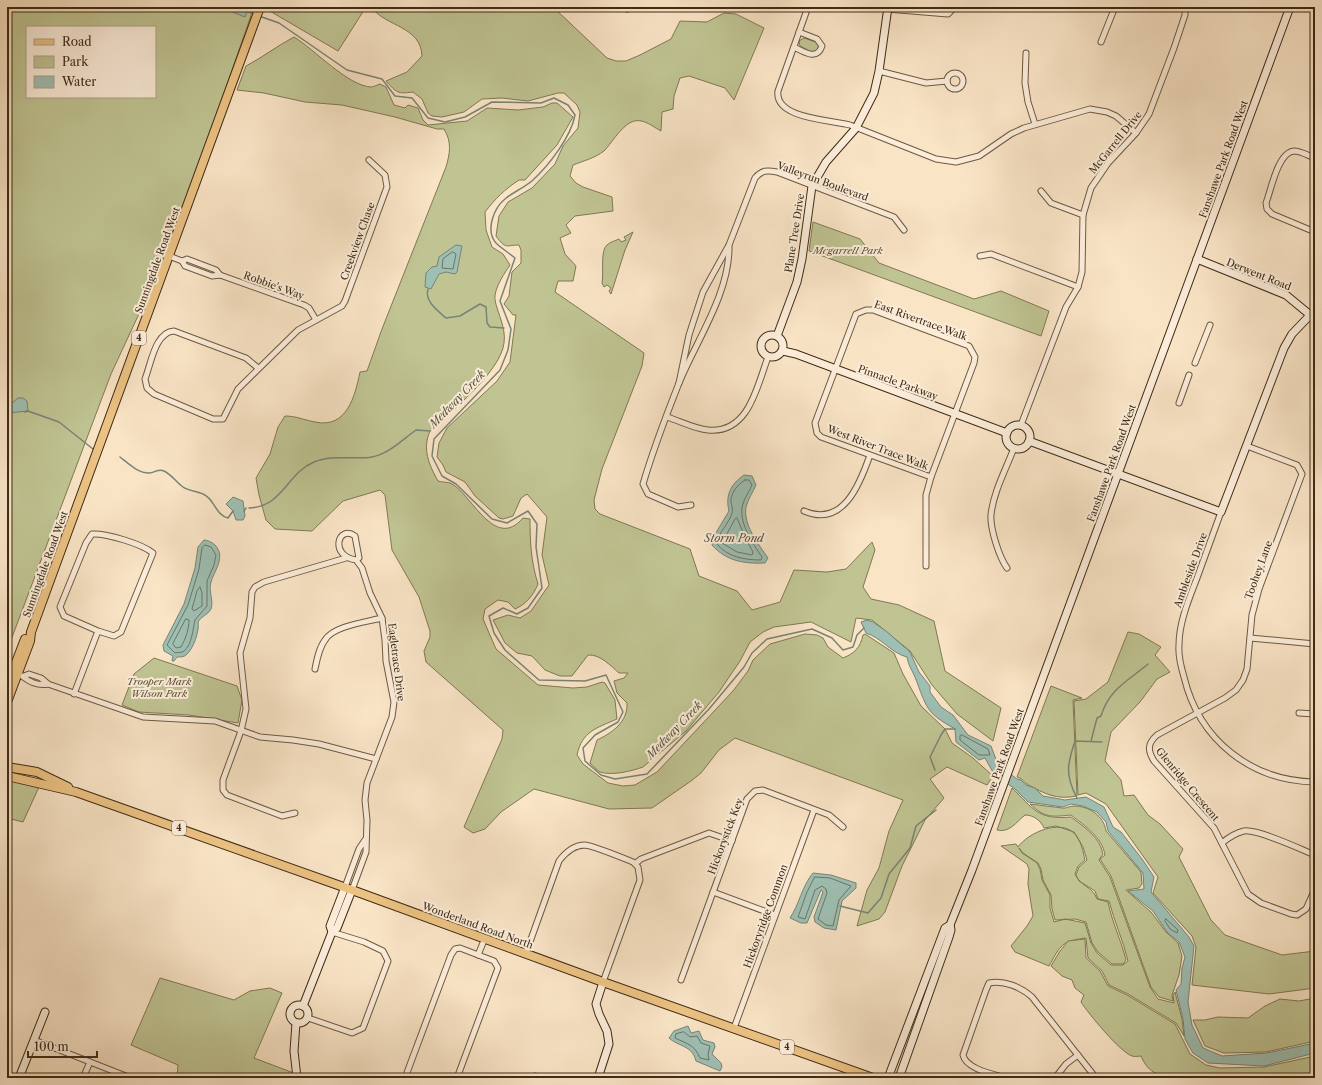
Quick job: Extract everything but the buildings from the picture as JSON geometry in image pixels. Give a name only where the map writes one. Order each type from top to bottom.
[{"type":"main road","name":"Sunningdale Road West","points":[[21,675],[31,632],[260,7]]},
{"type":"main road","name":"Sunningdale Road West","points":[[7,686],[25,640],[31,632]]},
{"type":"main road","name":"4","points":[[7,702],[21,675]]},
{"type":"main road","name":"Wonderland Road North","points":[[7,767],[37,772],[50,777],[76,792]]},
{"type":"main road","name":"Wonderland Road North","points":[[7,776],[76,792],[349,888],[603,982],[873,1078]]},
{"type":"street","points":[[808,7],[778,91],[778,98],[781,104],[787,109],[812,119],[837,122],[936,159],[956,162],[979,156],[1011,134],[1035,124],[1090,109],[1116,116],[1136,133]]},
{"type":"street","points":[[887,8],[948,14],[955,7]]},
{"type":"street","points":[[1101,42],[1115,7]]},
{"type":"street","name":"McGarrell Drive","points":[[1021,425],[1066,307],[1078,286],[1082,272],[1083,215],[1087,200],[1097,177],[1108,162],[1136,133],[1149,114],[1185,15],[1185,7]]},
{"type":"street","name":"Fanshawe Park Road West","points":[[898,1078],[951,930],[950,925],[1290,7]]},
{"type":"street","name":"Plane Tree Drive","points":[[777,336],[796,282],[802,259],[812,186],[826,162],[856,128],[874,93],[879,71],[887,8]]},
{"type":"street","points":[[794,48],[812,55],[816,54],[822,46],[817,39],[799,32]]},
{"type":"street","points":[[1026,53],[1025,83],[1028,102],[1035,124]]},
{"type":"street","points":[[879,71],[926,83],[947,81]]},
{"type":"street","points":[[1315,158],[1296,151],[1289,152],[1282,158],[1266,203],[1267,209],[1272,214],[1315,232]]},
{"type":"street","name":"Creekview Chase","points":[[258,368],[246,358],[174,331],[170,331],[160,338],[145,379],[147,388],[154,394],[213,419],[223,419],[238,389],[258,368],[298,330],[337,310],[345,301],[387,187],[385,175],[369,160]]},
{"type":"street","name":"Valleyrun Boulevard","points":[[680,383],[689,335],[703,292],[729,245],[755,178],[760,173],[765,170],[777,172],[894,217],[904,230]]},
{"type":"street","points":[[1041,191],[1051,203],[1083,215]]},
{"type":"street","name":"Valleyrun Boulevard","points":[[690,505],[678,507],[648,494],[644,490],[643,484],[680,383],[713,310],[729,256],[729,245]]},
{"type":"street","points":[[980,256],[991,254],[1078,286]]},
{"type":"street","name":"Robbie's Way","points":[[169,256],[182,261],[185,266],[212,276],[220,275],[304,305],[309,308],[316,320]]},
{"type":"street","name":"Derwent Road","points":[[1196,259],[1286,295],[1312,312]]},
{"type":"street","name":"East Rivertrace Walk","points":[[835,370],[856,314],[866,310],[873,310],[969,346],[972,351],[974,363],[955,413]]},
{"type":"street","name":"Ambleside Drive","points":[[1312,312],[1292,334],[1284,348],[1221,512],[1188,604],[1180,633],[1180,662],[1186,689],[1196,712],[1211,734],[1226,749],[1244,763],[1263,772],[1283,779],[1315,782]]},
{"type":"street","points":[[1195,363],[1210,325]]},
{"type":"street","points":[[770,335],[777,336],[784,344],[783,351],[775,357],[768,357],[763,352],[762,342],[770,335]]},
{"type":"street","name":"Pinnacle Parkway","points":[[783,351],[796,354],[835,370],[1007,433]]},
{"type":"street","points":[[668,417],[707,430],[717,430],[732,426],[748,411],[768,357]]},
{"type":"street","name":"West River Trace Walk","points":[[835,370],[815,423],[815,428],[821,437],[931,477],[955,413]]},
{"type":"street","points":[[1179,403],[1190,375]]},
{"type":"street","points":[[1021,425],[1029,432],[1029,441],[1023,447],[1014,448],[1007,441],[1007,433],[1012,426],[1021,425]]},
{"type":"street","points":[[1029,441],[1221,512]]},
{"type":"street","name":"Toohey Lane","points":[[1196,712],[1225,698],[1239,686],[1247,669],[1252,615],[1302,474],[1297,465],[1247,446]]},
{"type":"street","points":[[1007,568],[1002,561],[996,545],[991,516],[1001,481],[1014,448]]},
{"type":"street","points":[[804,511],[822,516],[833,513],[857,490],[870,455]]},
{"type":"street","points":[[926,566],[926,495],[931,477]]},
{"type":"street","name":"Eagletrace Drive","points":[[303,1006],[332,932],[337,928],[349,888],[366,852],[367,820],[365,800],[367,783],[392,717],[394,702],[386,661],[382,618],[370,592],[362,568],[356,560],[359,558],[357,545],[355,536],[351,533],[346,533],[339,539],[338,544],[342,554],[346,558]]},
{"type":"street","points":[[92,534],[111,535],[153,553],[122,632],[114,636],[98,631],[64,616],[60,607],[86,543],[92,534]]},
{"type":"street","points":[[295,813],[282,816],[227,795],[223,790],[224,780],[241,731],[246,708],[240,653],[250,618],[252,592],[255,587],[264,582],[346,558],[356,560]]},
{"type":"street","points":[[315,669],[321,646],[326,638],[335,630],[382,618]]},
{"type":"street","points":[[74,694],[98,631]]},
{"type":"street","points":[[1250,638],[1315,644]]},
{"type":"street","points":[[21,675],[29,674],[41,678],[48,684],[74,694],[143,717],[215,721],[260,737],[293,740],[332,747],[376,759]]},
{"type":"street","name":"Glenridge Crescent","points":[[1196,712],[1157,734],[1150,743],[1148,751],[1154,761],[1206,819],[1222,843],[1243,887],[1252,899],[1297,915],[1306,909],[1315,889]]},
{"type":"street","points":[[1299,713],[1315,714]]},
{"type":"street","name":"Hickorystick Key","points":[[681,980],[747,799],[754,791],[763,790],[832,817],[843,826]]},
{"type":"street","name":"Hickoryridge Common","points":[[734,1028],[814,810]]},
{"type":"street","points":[[1222,843],[1237,833],[1247,831],[1264,835],[1315,855]]},
{"type":"street","points":[[636,863],[641,859],[709,832],[732,841]]},
{"type":"street","points":[[526,953],[559,861],[564,854],[574,848],[585,846],[636,863],[640,872],[640,880],[596,1004],[598,1014],[607,1031],[609,1044],[598,1078]]},
{"type":"street","points":[[714,892],[775,915]]},
{"type":"street","name":"Fanshawe Park Road West","points":[[888,1078],[945,928],[950,925]]},
{"type":"street","points":[[308,1018],[352,1033],[363,1028],[388,961],[383,950],[364,942],[332,932]]},
{"type":"street","points":[[478,955],[485,938]]},
{"type":"street","points":[[405,1078],[451,954],[455,949],[460,948],[494,962],[498,968],[457,1078]]},
{"type":"street","points":[[1006,1078],[971,1066],[965,1061],[963,1055],[989,983],[1000,982],[1022,989],[1032,997],[1096,1078]]},
{"type":"street","points":[[297,1005],[303,1006],[307,1010],[308,1018],[302,1023],[296,1023],[290,1017],[291,1011],[297,1005]]},
{"type":"street","points":[[19,1078],[45,1012]]},
{"type":"street","points":[[296,1023],[294,1051],[297,1078]]},
{"type":"street","points":[[34,1040],[131,1078]]},
{"type":"street","points":[[1055,1078],[1066,1064],[1078,1055]]},
{"type":"street","points":[[83,1078],[90,1062]]},
{"type":"green space","points":[[7,7],[254,7],[171,245],[111,374],[11,640],[7,639]]},
{"type":"green space","points":[[263,7],[366,7],[338,51]]},
{"type":"green space","points":[[371,7],[553,7],[607,58],[616,61],[626,61],[671,39],[680,21],[707,22],[724,13],[736,14],[764,28],[734,100],[725,88],[689,76],[680,78],[674,96],[673,109],[662,112],[661,131],[644,122],[635,121],[625,126],[604,151],[573,165],[570,176],[576,183],[612,197],[613,211],[575,216],[566,225],[571,233],[560,238],[565,254],[576,266],[573,281],[558,281],[555,292],[644,353],[642,366],[602,469],[594,500],[595,509],[600,514],[690,549],[699,576],[737,591],[752,610],[780,602],[794,570],[827,572],[846,569],[872,542],[875,550],[863,587],[871,599],[899,605],[934,621],[945,671],[1001,708],[993,741],[957,714],[932,685],[910,651],[872,620],[856,618],[851,642],[811,622],[774,627],[763,632],[750,642],[740,661],[719,692],[686,731],[643,767],[622,772],[605,773],[600,772],[590,763],[597,740],[618,726],[625,716],[627,703],[617,693],[614,681],[624,678],[628,673],[619,673],[601,658],[588,655],[572,676],[560,676],[545,670],[532,656],[517,653],[505,643],[493,620],[508,615],[520,618],[531,611],[549,585],[542,555],[547,517],[527,494],[521,498],[513,516],[503,519],[499,518],[475,496],[465,482],[446,472],[437,457],[439,443],[447,428],[497,381],[510,362],[516,315],[513,315],[504,304],[509,296],[512,272],[521,263],[521,250],[519,245],[504,245],[496,236],[499,216],[508,202],[532,188],[555,164],[563,146],[578,128],[580,112],[577,105],[564,93],[558,93],[528,101],[502,98],[482,99],[464,112],[442,117],[432,116],[428,113],[422,99],[413,92],[400,93],[386,81],[407,72],[422,56],[420,46],[416,38],[377,14]]},
{"type":"green space","points":[[294,37],[331,66],[352,80],[362,85],[371,87],[380,84],[386,87],[394,105],[405,108],[408,105],[418,108],[423,120],[428,125],[467,121],[487,108],[518,110],[543,107],[552,103],[557,103],[573,117],[557,145],[525,180],[519,180],[509,187],[485,212],[486,230],[492,247],[503,254],[510,265],[499,283],[495,295],[496,304],[504,330],[504,343],[501,354],[485,378],[462,402],[430,431],[428,438],[427,451],[429,463],[438,481],[450,483],[458,488],[484,517],[493,524],[502,528],[512,527],[523,518],[530,519],[531,552],[538,584],[531,596],[519,607],[515,609],[508,602],[498,600],[485,609],[483,619],[496,649],[538,685],[573,688],[587,687],[602,682],[605,683],[615,700],[617,719],[591,731],[579,747],[577,755],[583,764],[608,783],[623,786],[635,785],[657,772],[733,691],[748,671],[753,660],[770,644],[805,634],[817,635],[823,638],[828,647],[843,658],[856,650],[863,635],[865,634],[894,653],[903,674],[921,706],[945,729],[952,743],[973,758],[993,776],[987,785],[947,767],[930,779],[944,798],[925,820],[902,866],[885,912],[879,919],[857,926],[867,890],[879,868],[889,831],[903,800],[735,738],[719,750],[701,773],[652,808],[609,809],[534,789],[501,812],[485,829],[473,833],[464,827],[502,739],[503,730],[426,662],[424,651],[430,637],[430,631],[419,597],[392,550],[385,495],[380,490],[343,501],[312,531],[275,529],[266,520],[259,495],[256,478],[270,454],[278,427],[285,416],[326,423],[335,421],[348,409],[360,372],[367,371],[446,167],[449,152],[448,138],[444,129],[437,129],[395,117],[342,105],[305,102],[264,93],[237,90],[246,66]]},
{"type":"green space","points":[[804,38],[816,42],[819,45],[817,51],[812,52],[800,46],[799,41]]},
{"type":"green space","name":"Mcgarrell Park","points":[[813,222],[860,239],[879,263],[974,299],[1001,291],[1049,311],[1041,336],[809,251]]},
{"type":"green space","points":[[633,232],[625,250],[611,294],[609,291],[611,288],[607,285],[604,287],[602,283],[603,257],[605,248],[610,243],[619,239],[621,242],[626,240],[624,237]]},
{"type":"green space","points":[[1128,632],[1139,634],[1161,647],[1155,655],[1170,672],[1157,679],[1140,702],[1111,732],[1105,761],[1121,780],[1124,796],[1134,795],[1148,815],[1160,824],[1183,849],[1179,857],[1211,920],[1225,935],[1282,955],[1315,951],[1315,988],[1269,994],[1192,985],[1196,947],[1192,936],[1153,893],[1158,877],[1106,804],[1086,793],[1078,795],[1074,701],[1086,699],[1108,682]]},
{"type":"green space","name":"Trooper Mark Wilson Park","points":[[154,658],[237,686],[242,700],[238,723],[189,715],[139,712],[122,705],[134,674]]},
{"type":"green space","points":[[1051,686],[1082,698],[1073,700],[1077,796],[1057,797],[1033,788],[1017,777]]},
{"type":"green space","points":[[7,774],[39,787],[23,822],[7,818]]},
{"type":"green space","points":[[1012,788],[1037,812],[1051,817],[1071,817],[1091,833],[1099,842],[1103,854],[1099,860],[1110,877],[1150,987],[1158,999],[1174,1003],[1173,995],[1175,992],[1182,1019],[1184,1036],[1176,1023],[1128,994],[1109,985],[1102,971],[1088,958],[1086,938],[1071,941],[1063,945],[1056,953],[1049,966],[1015,952],[1011,946],[1033,916],[1028,884],[1029,869],[1027,864],[1001,846],[1016,844],[1018,847],[1036,833],[1060,827],[1056,826],[1044,828],[1037,819],[1025,815],[1016,824],[1006,830],[997,830]],"holes":[[[1079,841],[1083,847],[1087,860],[1079,867],[1076,875],[1078,879],[1075,874],[1078,866],[1085,860]],[[1019,848],[1023,853],[1038,863],[1041,869],[1043,880],[1051,895],[1052,909],[1055,920],[1063,920],[1054,922],[1050,908],[1050,895],[1042,880],[1040,869],[1037,863],[1022,853]],[[1081,882],[1095,891],[1098,899],[1109,901],[1128,961],[1123,965],[1111,965],[1097,953],[1091,943],[1085,923],[1067,919],[1075,919],[1086,922],[1092,943],[1098,952],[1112,964],[1123,964],[1126,960],[1108,902],[1097,899],[1093,892]]]},
{"type":"green space","points":[[1030,804],[1063,808],[1080,806],[1095,813],[1099,816],[1105,826],[1106,831],[1141,872],[1142,884],[1139,888],[1126,890],[1151,912],[1166,932],[1178,943],[1182,956],[1179,975],[1172,995],[1173,1001],[1159,997],[1151,987],[1111,876],[1100,859],[1105,855],[1097,837],[1071,815],[1049,816],[1035,809]]},
{"type":"green space","points":[[1085,939],[1086,958],[1100,971],[1108,986],[1127,995],[1175,1024],[1190,1054],[1206,1065],[1220,1068],[1264,1067],[1315,1056],[1315,1078],[1172,1078],[1161,1076],[1153,1072],[1141,1056],[1132,1056],[1112,1040],[1090,1015],[1081,1002],[1084,995],[1075,988],[1072,980],[1062,976],[1051,966],[1068,941]]},
{"type":"green space","points":[[160,978],[234,1000],[250,991],[270,988],[282,993],[254,1058],[307,1078],[177,1078],[178,1065],[131,1045]]},
{"type":"green space","points":[[1315,998],[1315,1041],[1266,1052],[1224,1053],[1205,1046],[1193,1020],[1205,1020],[1218,1017],[1248,1018],[1265,1006],[1280,999],[1299,1001]]},
{"type":"water","points":[[220,7],[249,7],[245,17]]},
{"type":"water","points":[[456,245],[462,246],[457,272],[455,274],[446,272],[439,274],[431,289],[425,287],[426,273],[432,267],[437,266],[439,257]]},
{"type":"water","points":[[18,398],[23,398],[27,401],[28,411],[7,413],[7,407]]},
{"type":"water","name":"Storm Pond","points":[[744,475],[752,476],[756,485],[749,498],[746,507],[746,514],[752,534],[768,558],[765,563],[750,563],[729,558],[723,555],[712,545],[714,536],[729,511],[728,500],[730,490],[739,478]]},
{"type":"water","points":[[233,497],[243,501],[245,516],[243,520],[236,520],[233,511],[226,504]]},
{"type":"water","points":[[204,540],[210,541],[215,545],[220,554],[219,563],[210,585],[212,606],[208,613],[198,622],[197,635],[189,652],[172,661],[173,656],[164,651],[163,645],[184,604],[195,568],[198,547]]},
{"type":"water","points":[[867,620],[873,622],[886,631],[910,652],[919,672],[930,686],[930,692],[941,707],[953,715],[968,735],[991,746],[998,765],[1026,785],[1035,788],[1043,796],[1065,800],[1086,797],[1104,807],[1113,827],[1121,832],[1154,877],[1151,892],[1189,937],[1194,946],[1188,1002],[1192,1025],[1203,1048],[1222,1056],[1267,1053],[1315,1043],[1315,1053],[1264,1066],[1208,1063],[1193,1053],[1185,1039],[1183,1019],[1176,990],[1181,984],[1182,968],[1185,957],[1179,942],[1167,932],[1153,911],[1128,891],[1144,889],[1143,873],[1108,831],[1106,822],[1097,812],[1083,806],[1071,804],[1063,807],[1028,802],[1015,789],[994,774],[985,758],[979,760],[956,742],[955,729],[932,713],[925,703],[907,657],[896,652],[872,635],[866,633],[861,622]]},
{"type":"water","points":[[813,873],[831,875],[856,883],[856,888],[842,901],[836,930],[824,928],[815,922],[814,917],[823,892],[821,890],[807,923],[801,923],[790,918],[809,878]]},
{"type":"water","points":[[688,1026],[691,1033],[699,1031],[703,1040],[714,1043],[715,1047],[712,1054],[721,1063],[722,1067],[720,1071],[696,1061],[692,1052],[669,1038],[674,1031]]},
{"type":"waterway","name":"Medway Creek","points":[[246,11],[254,14]]},
{"type":"waterway","name":"Medway Creek","points":[[259,16],[279,23],[347,70],[382,79],[395,96],[412,98],[428,118],[445,122],[465,117],[492,102],[541,103],[554,98],[568,105],[575,115],[573,123],[564,141],[546,167],[530,183],[505,199],[494,213],[491,226],[493,238],[498,245],[515,258],[500,301],[511,329],[508,350],[500,370],[434,439],[432,456],[442,476],[456,484],[492,519],[507,523],[528,511],[537,524],[536,547],[542,588],[528,608],[517,614],[503,608],[489,616],[494,633],[505,650],[539,680],[585,681],[606,675],[623,712],[618,722],[595,735],[583,748],[585,761],[601,775],[615,779],[647,774],[709,709],[744,667],[752,653],[767,639],[812,629],[832,638],[843,650],[853,647],[857,635],[864,628]]},
{"type":"waterway","points":[[428,289],[427,293],[430,302],[446,318],[460,316],[480,304],[486,307],[487,323],[490,327],[504,328]]},
{"type":"waterway","points":[[25,412],[28,411],[59,422],[93,449]]},
{"type":"waterway","points":[[249,508],[270,502],[297,474],[314,462],[328,458],[372,457],[390,450],[416,430],[430,431]]},
{"type":"waterway","points":[[120,457],[134,468],[145,473],[160,470],[167,472],[180,485],[207,496],[220,514],[228,518],[233,511]]},
{"type":"waterway","points":[[1091,741],[1097,718],[1101,716],[1104,707],[1114,692],[1148,664]]},
{"type":"waterway","points":[[935,770],[930,757],[945,729],[955,729]]},
{"type":"waterway","points":[[1077,798],[1070,783],[1068,770],[1075,741],[1102,742]]},
{"type":"waterway","points":[[840,906],[868,913],[881,898],[889,874],[910,848],[916,826],[936,810]]}]
